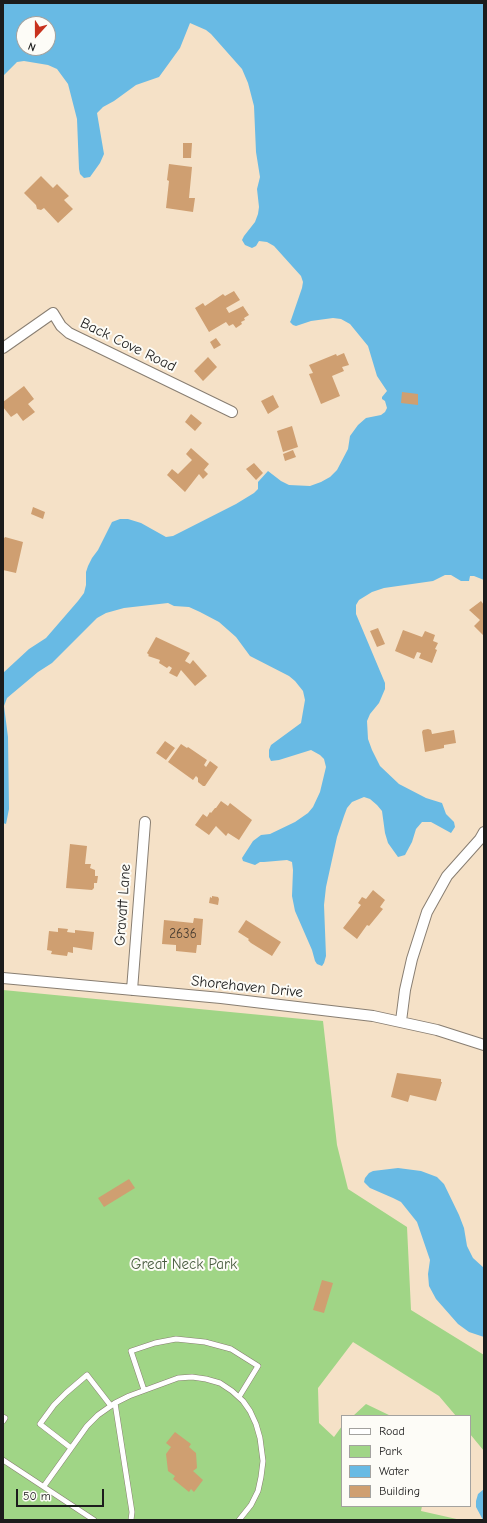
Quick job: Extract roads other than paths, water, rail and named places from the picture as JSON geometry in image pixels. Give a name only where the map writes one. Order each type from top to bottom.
[{"type":"street","name":"Back Cove Road","points":[[3,348],[53,312],[61,326],[69,334],[232,412]]},
{"type":"street","name":"Gravatt Lane","points":[[132,990],[145,822]]},
{"type":"street","points":[[401,1021],[405,990],[412,960],[427,912],[447,876],[484,832]]},
{"type":"street","name":"Shorehaven Drive","points":[[3,978],[221,998],[373,1016],[437,1030],[484,1044]]},
{"type":"lane","points":[[144,1390],[131,1350],[176,1339],[205,1342],[231,1349],[258,1366],[239,1397]]},
{"type":"lane","points":[[71,1448],[40,1424],[54,1405],[87,1374],[113,1405],[132,1512],[131,1520]]},
{"type":"lane","points":[[44,1486],[87,1426],[113,1405],[144,1390],[178,1378],[192,1377],[206,1379],[220,1383],[239,1397],[250,1411],[260,1438],[262,1461],[258,1491],[251,1505],[239,1520]]},
{"type":"lane","points":[[3,1417],[5,1418],[3,1421]]},
{"type":"lane","points":[[3,1460],[94,1520]]},
{"type":"water","points":[[3,3],[484,3],[484,580],[470,576],[469,581],[461,581],[451,575],[445,575],[433,581],[384,588],[372,592],[359,600],[356,605],[356,614],[385,683],[385,689],[379,703],[370,714],[367,721],[368,739],[372,750],[380,766],[399,784],[426,798],[442,803],[446,814],[454,822],[455,827],[451,833],[431,822],[422,822],[416,829],[412,842],[405,855],[398,857],[388,843],[382,811],[377,805],[370,799],[364,797],[352,802],[347,808],[337,837],[326,887],[324,905],[326,956],[322,966],[317,964],[315,961],[312,950],[295,911],[292,896],[292,862],[287,860],[260,862],[255,865],[243,861],[242,858],[253,841],[261,835],[270,834],[295,822],[308,813],[313,807],[320,792],[326,767],[324,759],[320,755],[311,750],[279,760],[271,761],[269,757],[271,745],[301,723],[305,700],[303,691],[289,676],[250,656],[236,637],[219,622],[189,607],[174,606],[168,603],[124,608],[106,613],[97,618],[52,663],[38,672],[7,698],[4,706],[8,737],[9,809],[6,824],[3,823],[3,673],[29,649],[46,638],[84,593],[88,566],[112,522],[120,519],[128,519],[141,523],[166,537],[173,536],[236,504],[254,493],[258,489],[258,482],[268,471],[289,485],[310,486],[321,482],[330,477],[337,470],[348,449],[350,436],[358,425],[366,418],[381,415],[387,408],[382,397],[387,391],[377,376],[368,346],[350,324],[341,319],[333,318],[311,321],[296,326],[293,325],[290,322],[302,288],[303,282],[301,276],[274,246],[267,242],[259,241],[256,246],[252,248],[245,245],[242,240],[255,222],[259,207],[257,189],[260,177],[256,152],[254,106],[248,83],[242,69],[211,34],[206,30],[190,23],[180,48],[159,77],[136,85],[103,107],[97,113],[104,154],[100,163],[90,177],[84,178],[80,174],[79,169],[77,119],[68,84],[57,69],[48,65],[24,61],[17,62],[3,76]]},
{"type":"water","points":[[398,1168],[421,1171],[437,1177],[444,1184],[464,1228],[467,1246],[473,1258],[484,1268],[484,1337],[469,1332],[458,1324],[436,1299],[429,1286],[428,1274],[430,1260],[417,1222],[401,1202],[370,1188],[364,1182],[369,1173],[373,1171]]},
{"type":"water","points":[[484,1489],[483,1520],[476,1507],[476,1501],[478,1494]]},
{"type":"park label","name":"Great Neck Park","points":[[184,1265]]}]
